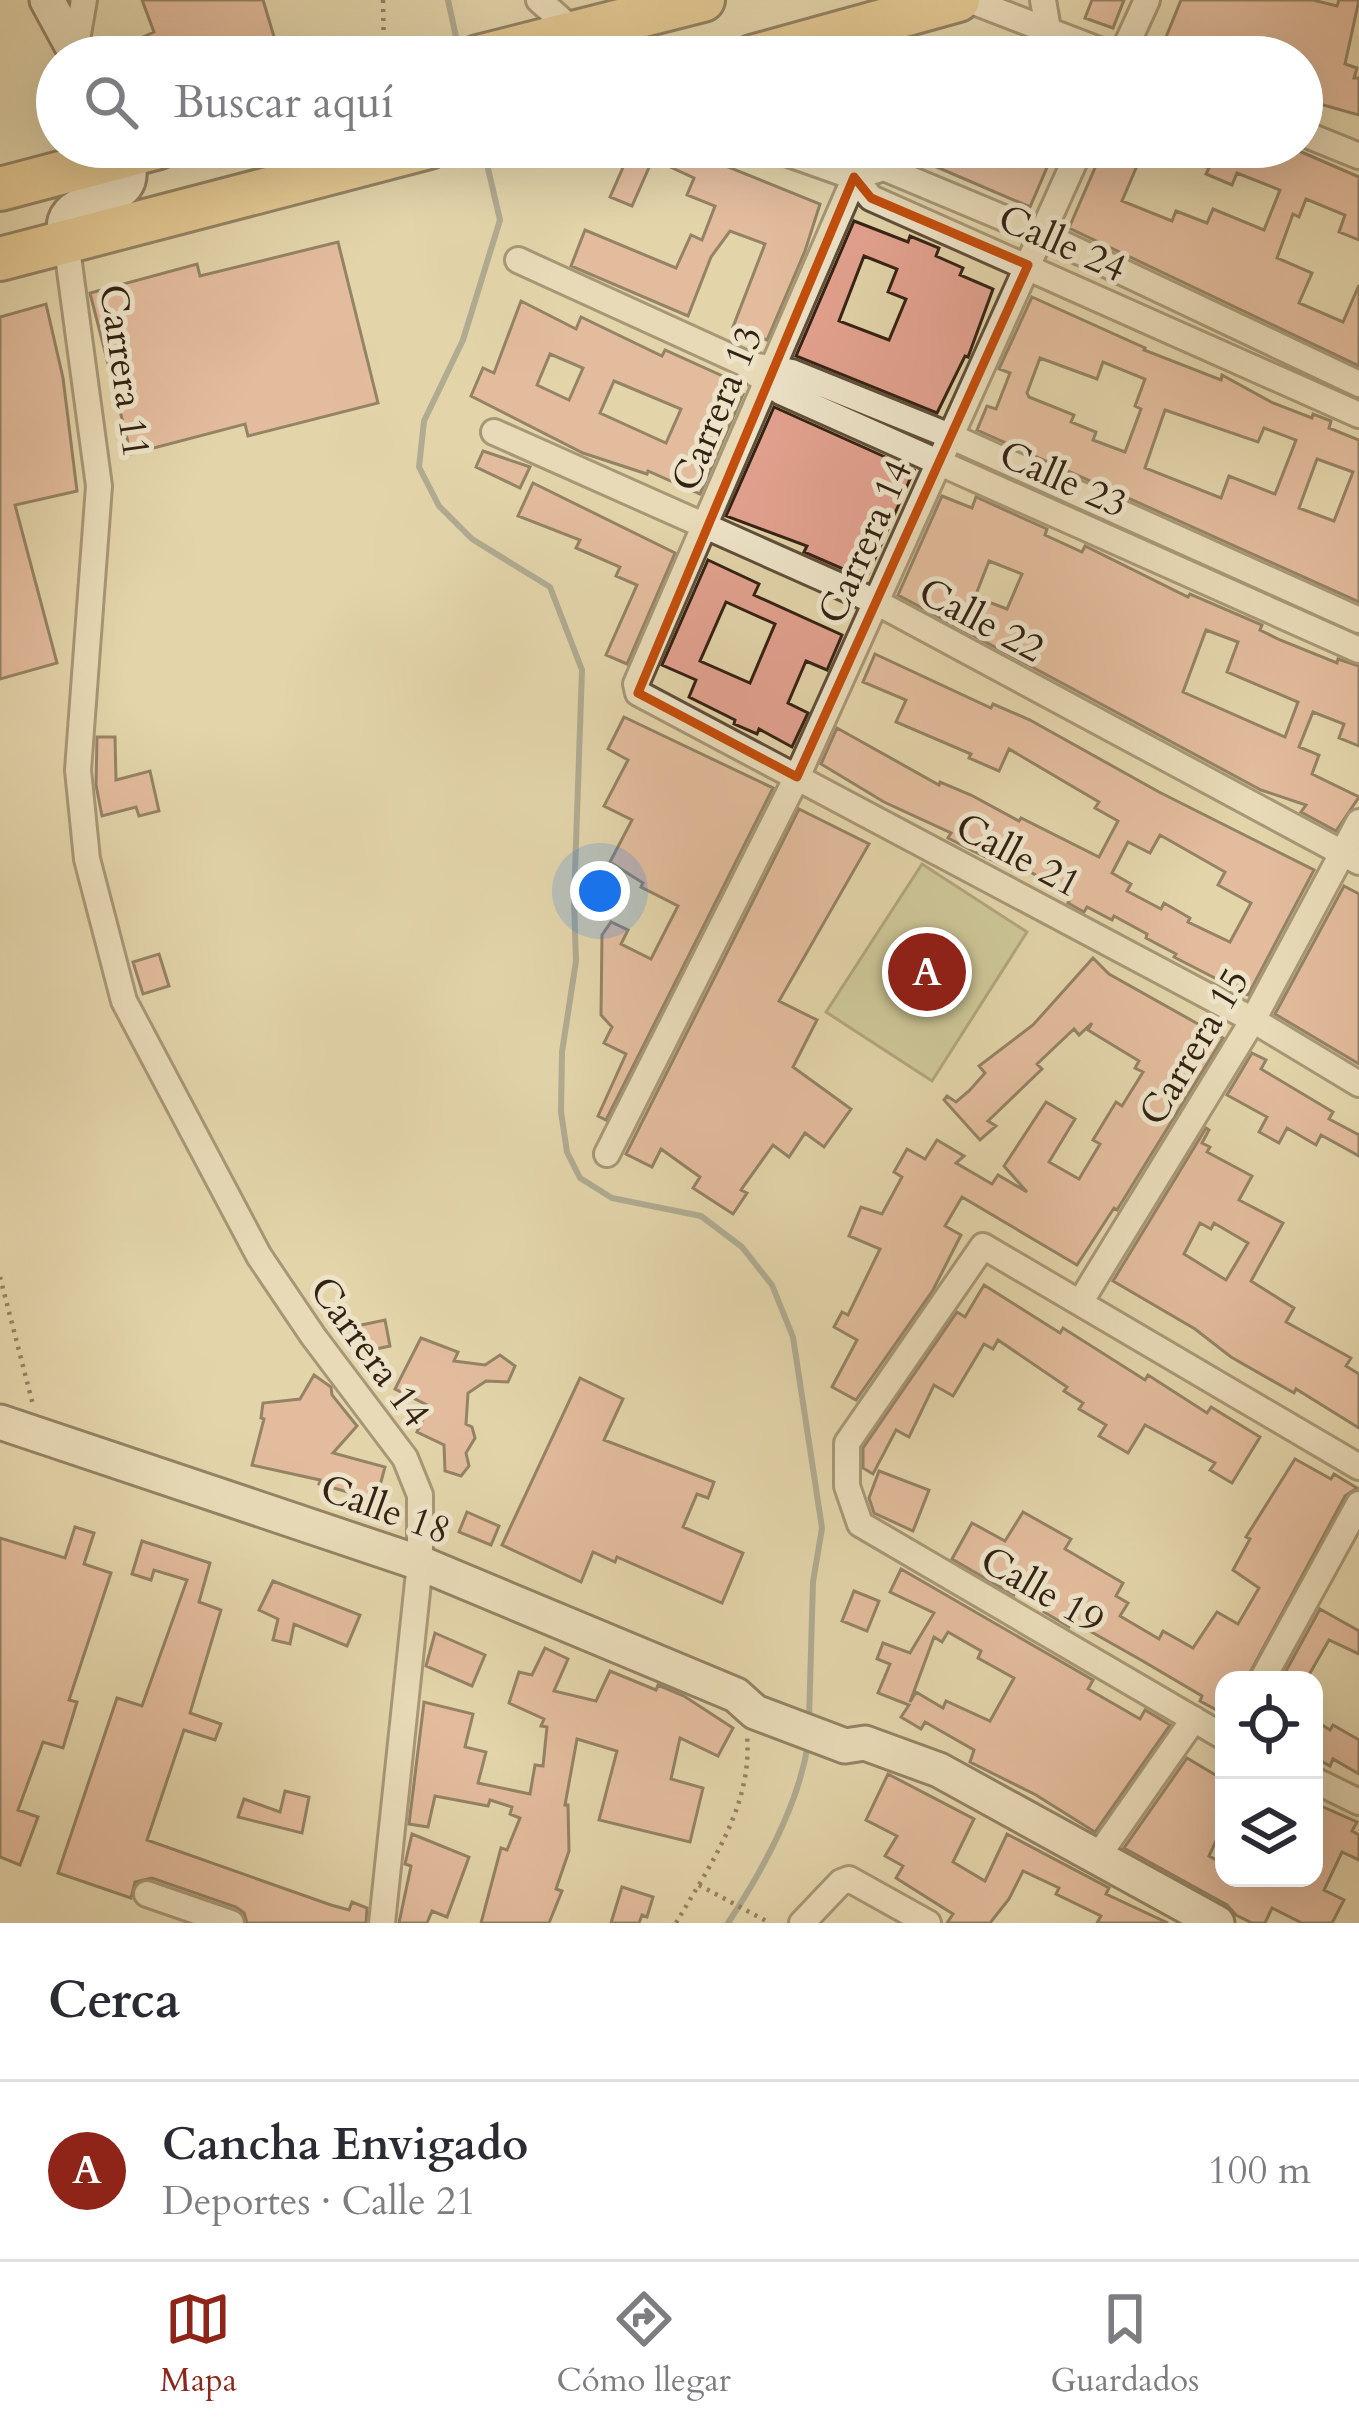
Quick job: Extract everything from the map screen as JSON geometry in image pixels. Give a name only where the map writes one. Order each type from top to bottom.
[{"type":"highway","points":[[559,36],[703,0]]},
{"type":"highway","points":[[893,36],[958,0]]},
{"type":"highway","points":[[0,189],[73,168]]},
{"type":"highway","points":[[0,259],[347,168]]},
{"type":"main road","points":[[47,0],[66,36]]},
{"type":"main road","name":"Carrera 11","points":[[66,241],[65,221],[70,213],[112,196],[126,185],[131,168]]},
{"type":"main road","name":"Calle 18","points":[[0,1422],[420,1563],[736,1695],[755,1712],[788,1712],[939,1770],[1217,1923]]},
{"type":"street","points":[[78,36],[83,0]]},
{"type":"street","points":[[539,0],[575,32]]},
{"type":"street","points":[[969,0],[1066,36]]},
{"type":"street","points":[[1043,0],[1048,29]]},
{"type":"street","points":[[1129,36],[1147,0]]},
{"type":"street","points":[[1323,141],[1359,156]]},
{"type":"street","points":[[828,168],[854,177]]},
{"type":"street","name":"Carrera 13","points":[[641,697],[636,685],[705,527],[761,371],[858,168]]},
{"type":"street","name":"Carrera 14","points":[[607,1154],[797,777],[1072,168]]},
{"type":"street","name":"Calle 24","points":[[1359,384],[1042,234],[884,169],[854,177],[871,198],[1359,416]]},
{"type":"street","name":"Carrera 11","points":[[66,241],[99,486],[78,770],[87,860]]},
{"type":"street","name":"Calle 23","points":[[518,260],[761,371],[939,462],[1359,650]]},
{"type":"street","name":"Calle 23","points":[[761,371],[950,436],[1359,620]]},
{"type":"street","name":"Calle 22","points":[[494,432],[876,602],[1351,858]]},
{"type":"street","name":"Calle 21","points":[[641,697],[1253,1020],[1359,1084]]},
{"type":"street","name":"Carrera 15","points":[[1081,1301],[1351,858],[1359,822]]},
{"type":"street","name":"Carrera 14","points":[[87,860],[124,1001],[202,1150],[259,1256],[414,1476],[423,1516],[420,1563],[382,1923]]},
{"type":"street","name":"Calle 19","points":[[1081,1301],[979,1247],[847,1443],[847,1486],[860,1523],[1215,1732]]},
{"type":"street","points":[[1081,1301],[1359,1467]]},
{"type":"street","points":[[1267,1671],[1359,1504]]},
{"type":"street","points":[[1098,1856],[1194,1719]]},
{"type":"street","points":[[1323,1784],[1359,1802]]},
{"type":"street","points":[[802,1923],[841,1882],[858,1882],[928,1923]]},
{"type":"street","points":[[147,1894],[231,1923]]},
{"type":"path","points":[[382,0],[384,36]]},
{"type":"path","points":[[0,1277],[40,1432]]},
{"type":"path","points":[[676,1923],[741,1802],[750,1769],[736,1695]]},
{"type":"path","points":[[698,1885],[767,1921]]},
{"type":"highlighted area","points":[[854,177],[871,198],[1028,265],[797,777],[638,693]]},
{"type":"green space","points":[[922,864],[1027,932],[932,1081],[826,1012]]},
{"type":"building","points":[[142,0],[263,0],[274,36],[145,36],[154,32]]},
{"type":"building","points":[[1092,0],[1124,0],[1113,28],[1085,18]]},
{"type":"building","points":[[1181,0],[1313,0],[1337,6],[1339,0],[1359,0],[1345,64],[1357,68],[1359,115],[1323,105],[1323,36],[1166,36]]},
{"type":"building","points":[[1323,161],[1359,177],[1359,240],[1339,232],[1345,215],[1306,199],[1299,217],[1293,214],[1277,258],[1312,273],[1299,303],[1343,322],[1359,285],[1359,366],[1069,228],[1095,168],[1136,168],[1122,201],[1172,221],[1176,211],[1207,223],[1213,209],[1264,230],[1280,190],[1237,173],[1232,185],[1206,174],[1209,168],[1323,168]]},
{"type":"building","points":[[623,168],[649,168],[632,206],[610,197]]},
{"type":"building","points":[[673,168],[730,168],[820,204],[767,340],[733,327],[765,244],[730,231],[711,257],[688,316],[571,266],[585,230],[676,268],[691,235],[702,240],[715,206],[687,195],[694,178]]},
{"type":"building","points":[[939,168],[1047,168],[1030,207]]},
{"type":"building","points":[[854,221],[908,242],[910,236],[939,248],[936,256],[963,268],[960,275],[993,289],[968,357],[937,413],[796,356]],"holes":[[[864,256],[897,269],[888,292],[906,299],[889,340],[839,321]]]},
{"type":"building","points":[[338,242],[378,403],[248,436],[245,424],[131,454],[90,293],[197,264],[200,276]]},
{"type":"building","points":[[1032,297],[1144,350],[1221,380],[1222,375],[1273,403],[1331,421],[1329,428],[1359,440],[1359,602],[977,430],[987,406],[996,409],[1010,373],[999,369]],"holes":[[[1040,358],[1097,379],[1103,362],[1145,379],[1135,406],[1141,409],[1125,452],[1093,440],[1096,432],[1071,422],[1074,415],[1029,397]],[[1165,410],[1258,442],[1264,428],[1296,440],[1275,494],[1229,476],[1221,498],[1145,468]],[[1317,459],[1353,472],[1334,521],[1299,508]]]},
{"type":"building","points":[[521,301],[576,329],[581,317],[662,356],[665,350],[738,383],[735,391],[743,394],[700,494],[648,471],[583,453],[471,396],[483,368],[494,373]],"holes":[[[550,354],[583,368],[569,400],[537,385]],[[614,381],[681,409],[666,443],[600,413]]]},
{"type":"building","points":[[46,304],[63,378],[77,491],[15,505],[57,663],[0,679],[0,317]]},
{"type":"building","points":[[774,407],[914,470],[866,579],[804,552],[807,546],[726,516]]},
{"type":"building","points":[[483,451],[530,467],[520,488],[476,467]]},
{"type":"building","points":[[533,483],[675,553],[627,664],[606,655],[637,585],[616,576],[620,567],[576,548],[580,540],[518,516]]},
{"type":"building","points":[[942,496],[972,508],[976,497],[1047,529],[1045,535],[1082,552],[1085,546],[1188,597],[1262,625],[1260,630],[1280,640],[1337,663],[1338,659],[1359,666],[1359,746],[1339,738],[1344,724],[1313,712],[1299,747],[1319,755],[1312,774],[1359,797],[1336,831],[1301,812],[1306,805],[1261,790],[898,595]],"holes":[[[989,561],[1022,574],[1007,609],[975,597]],[[1206,630],[1238,642],[1227,672],[1298,702],[1285,737],[1183,692]]]},
{"type":"building","points":[[708,560],[759,584],[754,595],[842,635],[827,670],[806,661],[788,703],[808,713],[792,747],[759,729],[757,734],[734,724],[735,720],[689,697],[696,680],[662,665]],"holes":[[[726,602],[775,624],[750,683],[700,661]]]},
{"type":"building","points":[[875,654],[991,708],[993,704],[1030,720],[1314,870],[1248,995],[1174,957],[1176,954],[1146,938],[1147,934],[1114,916],[1112,920],[1087,907],[1084,912],[1068,903],[1072,895],[1014,863],[1011,869],[948,838],[951,833],[884,802],[821,764],[837,728],[939,785],[971,795],[1099,857],[1118,821],[1095,808],[1099,802],[1009,749],[999,771],[896,722],[906,700],[863,682]],"holes":[[[1160,835],[1225,872],[1218,885],[1251,903],[1230,942],[1188,922],[1190,918],[1164,903],[1161,909],[1127,891],[1131,884],[1112,873],[1128,842],[1150,853]]]},
{"type":"building","points":[[624,717],[773,788],[606,1120],[598,1116],[626,1054],[604,1043],[612,1027],[601,1015],[602,935],[611,922],[628,930],[621,944],[651,959],[678,906],[641,887],[643,883],[610,862],[632,820],[604,806],[628,760],[608,749]]},
{"type":"building","points":[[97,737],[115,737],[116,780],[150,771],[159,811],[139,816],[136,807],[102,816],[96,785]]},
{"type":"building","points":[[799,809],[869,844],[779,1001],[817,1020],[793,1067],[851,1109],[824,1147],[805,1133],[789,1157],[773,1145],[741,1190],[747,1193],[733,1214],[693,1188],[700,1177],[661,1149],[652,1167],[626,1154]]},
{"type":"building","points":[[1344,886],[1359,894],[1359,1064],[1275,1014]]},
{"type":"building","points":[[159,954],[169,986],[143,994],[133,962]]},
{"type":"building","points":[[1093,958],[1109,974],[1223,1038],[1117,1210],[1114,1208],[1077,1265],[962,1197],[945,1226],[961,1235],[933,1290],[856,1400],[832,1387],[857,1340],[834,1327],[842,1312],[848,1315],[880,1249],[849,1236],[861,1207],[882,1214],[902,1177],[894,1172],[907,1149],[925,1159],[937,1140],[964,1156],[956,1163],[992,1184],[998,1175],[1027,1192],[1004,1166],[1046,1102],[1075,1119],[1049,1162],[1079,1179],[1100,1144],[1093,1140],[1116,1102],[1122,1106],[1143,1072],[1135,1068],[1139,1061],[1088,1030],[1092,1023],[1079,1035],[1074,1029],[1037,1064],[1042,1069],[988,1121],[996,1126],[980,1140],[944,1100],[947,1096],[956,1102],[969,1091],[985,1073],[979,1066],[1033,1025]]},
{"type":"building","points":[[1252,1053],[1266,1060],[1261,1069],[1333,1112],[1329,1119],[1359,1135],[1359,1156],[1321,1135],[1316,1145],[1287,1128],[1279,1143],[1259,1132],[1267,1117],[1227,1095]]},
{"type":"building","points":[[1206,1128],[1202,1143],[1210,1147],[1207,1152],[1252,1176],[1239,1200],[1283,1223],[1251,1281],[1294,1308],[1286,1322],[1351,1358],[1346,1366],[1359,1374],[1359,1428],[1231,1357],[1195,1329],[1113,1281]],"holes":[[[1200,1223],[1211,1229],[1214,1223],[1248,1243],[1226,1280],[1184,1254]]]},
{"type":"building","points":[[984,1285],[1145,1380],[1148,1375],[1207,1413],[1211,1407],[1260,1437],[1232,1483],[1210,1470],[1215,1463],[1145,1425],[1128,1453],[1099,1436],[1106,1425],[1079,1409],[1083,1403],[1064,1391],[1067,1387],[998,1340],[993,1349],[984,1344],[953,1396],[934,1385],[909,1437],[896,1430],[873,1474],[863,1468],[863,1448],[957,1312],[965,1317]]},
{"type":"building","points":[[385,1320],[390,1346],[357,1353],[352,1327]]},
{"type":"building","points":[[421,1338],[458,1352],[454,1361],[485,1365],[500,1355],[515,1366],[508,1382],[486,1381],[468,1393],[466,1424],[475,1438],[466,1453],[469,1466],[461,1476],[445,1471],[444,1445],[417,1432],[429,1406],[395,1389]]},
{"type":"building","points":[[314,1375],[331,1387],[332,1395],[357,1426],[333,1453],[385,1467],[376,1500],[319,1484],[320,1480],[252,1465],[264,1419],[263,1403],[300,1399]]},
{"type":"building","points":[[580,1378],[623,1399],[604,1440],[714,1482],[708,1498],[697,1494],[683,1527],[743,1553],[722,1603],[617,1557],[615,1562],[593,1552],[581,1582],[502,1545]]},
{"type":"building","points":[[1295,1459],[1357,1488],[1345,1496],[1251,1671],[1215,1671],[1215,1709],[1200,1701],[1202,1696],[1141,1660],[1072,1621],[1069,1627],[1044,1612],[1047,1606],[1017,1589],[1014,1595],[952,1559],[972,1523],[1005,1541],[1023,1512],[1071,1539],[1065,1549],[1123,1583],[1116,1596],[1128,1603],[1120,1616],[1159,1639],[1163,1631],[1193,1648],[1217,1612],[1238,1624],[1259,1588],[1233,1570],[1250,1539],[1246,1537]]},
{"type":"building","points":[[879,1471],[929,1490],[913,1531],[874,1513],[869,1498]]},
{"type":"building","points":[[467,1512],[499,1526],[491,1545],[459,1532]]},
{"type":"building","points":[[75,1527],[94,1533],[84,1564],[111,1573],[69,1700],[77,1702],[63,1748],[43,1742],[18,1810],[38,1817],[20,1865],[0,1857],[0,1538],[65,1558]]},
{"type":"building","points":[[142,1541],[210,1563],[199,1602],[221,1610],[190,1713],[221,1724],[215,1740],[184,1730],[147,1840],[331,1905],[349,1910],[352,1902],[367,1908],[366,1923],[247,1923],[236,1907],[152,1878],[135,1882],[131,1898],[58,1873],[117,1698],[142,1706],[187,1580],[154,1570],[151,1580],[132,1574]]},
{"type":"building","points":[[901,1569],[1093,1680],[1088,1689],[1140,1719],[1145,1710],[1170,1725],[1095,1832],[970,1762],[974,1750],[925,1722],[921,1729],[901,1717],[909,1705],[878,1693],[890,1664],[877,1659],[883,1643],[910,1653],[934,1613],[890,1592]],"holes":[[[948,1632],[981,1651],[978,1658],[1014,1678],[990,1721],[946,1701],[943,1708],[916,1692],[910,1702],[934,1637],[942,1642]]]},
{"type":"building","points":[[273,1581],[360,1615],[347,1646],[294,1624],[290,1644],[273,1640],[278,1619],[259,1610]]},
{"type":"building","points":[[854,1591],[879,1601],[867,1631],[842,1621]]},
{"type":"building","points":[[1320,1609],[1359,1631],[1359,1654],[1329,1640],[1311,1671],[1286,1671]]},
{"type":"building","points":[[435,1633],[485,1655],[472,1686],[426,1666]]},
{"type":"building","points":[[545,1648],[568,1659],[554,1691],[596,1701],[610,1671],[684,1696],[733,1728],[718,1756],[680,1738],[671,1779],[703,1788],[690,1842],[599,1820],[617,1751],[577,1739],[565,1805],[569,1851],[556,1889],[562,1891],[549,1923],[481,1923],[501,1848],[507,1850],[520,1818],[510,1814],[512,1807],[490,1800],[488,1806],[435,1796],[428,1827],[409,1824],[424,1702],[473,1714],[465,1747],[486,1752],[478,1783],[530,1794],[535,1765],[543,1766],[547,1727],[541,1726],[544,1719],[509,1703],[519,1672],[532,1675]]},
{"type":"building","points":[[1333,1725],[1359,1740],[1359,1774],[1333,1759],[1330,1766],[1323,1762],[1323,1726],[1330,1730]]},
{"type":"building","points":[[1187,1758],[1215,1775],[1215,1843],[1209,1856],[1215,1859],[1215,1887],[1323,1887],[1323,1807],[1357,1822],[1352,1831],[1359,1835],[1359,1860],[1342,1852],[1324,1890],[1344,1900],[1332,1923],[1302,1923],[1272,1908],[1265,1923],[1252,1923],[1124,1848]]},
{"type":"building","points":[[888,1774],[974,1819],[953,1862],[985,1881],[1007,1834],[1109,1888],[1106,1894],[1168,1923],[1097,1923],[1101,1916],[1023,1871],[990,1923],[947,1923],[953,1914],[896,1878],[903,1866],[885,1856],[897,1836],[866,1820]]},
{"type":"building","points":[[285,1791],[309,1797],[302,1833],[238,1817],[244,1799],[280,1812]]},
{"type":"building","points":[[412,1834],[469,1857],[447,1917],[432,1911],[427,1923],[399,1923],[411,1866],[405,1864]]},
{"type":"building","points":[[622,1887],[653,1897],[647,1917],[642,1915],[639,1923],[611,1923]]},
{"type":"waterway","points":[[448,0],[456,36]]},
{"type":"waterway","points":[[488,168],[500,220],[463,340],[424,421],[419,467],[439,506],[472,539],[550,587],[582,670],[576,961],[562,1052],[561,1112],[567,1152],[580,1178],[612,1198],[701,1216],[742,1247],[772,1285],[793,1337],[822,1528],[813,1582],[809,1719]]},
{"type":"waterway","points":[[728,1923],[777,1837],[808,1744]]},
{"type":"place","name":"Cancha Envigado","points":[[927,972]]}]
